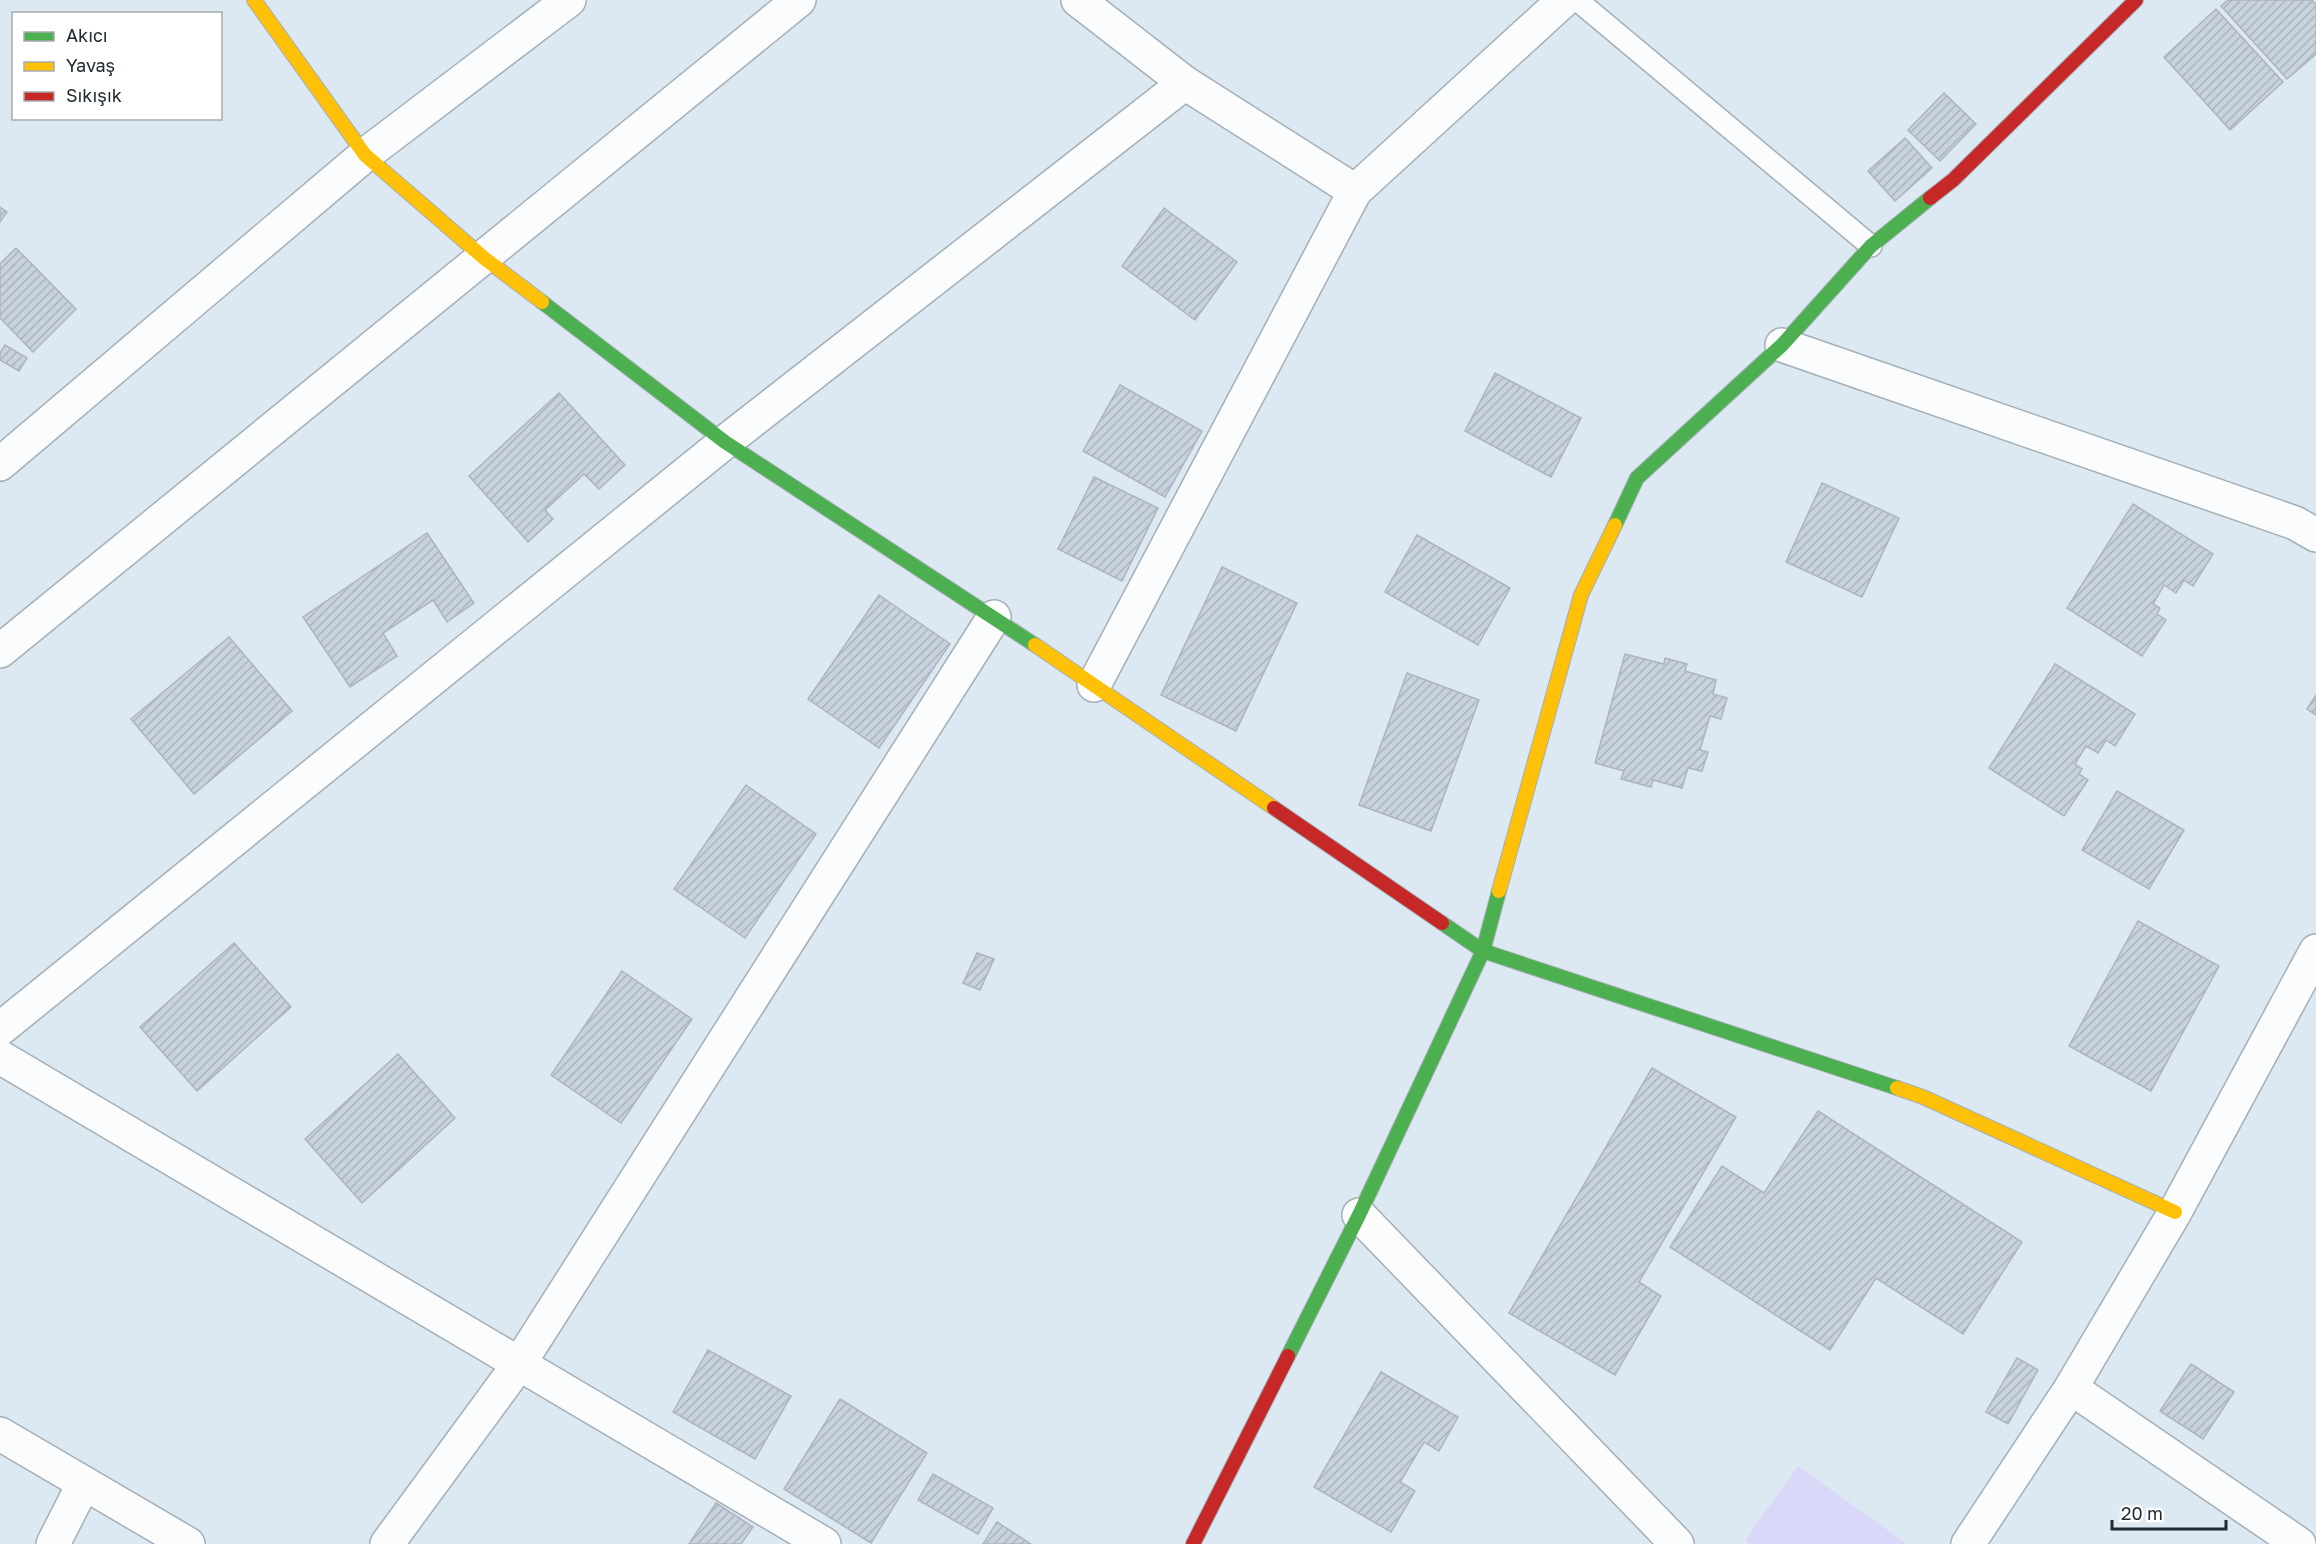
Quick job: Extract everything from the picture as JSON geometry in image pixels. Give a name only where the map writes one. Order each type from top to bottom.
[{"type":"street","points":[[254,0],[365,155],[484,258],[725,442],[994,617],[1483,951],[1923,1097],[2175,1212]]},
{"type":"street","points":[[0,464],[365,155],[569,0]]},
{"type":"street","points":[[0,651],[799,0]]},
{"type":"street","points":[[1078,0],[1185,83],[1355,191]]},
{"type":"street","points":[[1094,685],[1355,191],[1564,0]]},
{"type":"street","points":[[1193,1544],[1359,1215],[1483,951],[1581,595],[1637,477],[1782,345],[1871,246],[1953,180],[2136,0]]},
{"type":"street","points":[[0,1029],[725,442],[1185,83]]},
{"type":"street","points":[[1782,345],[2295,523],[2316,535]]},
{"type":"street","points":[[387,1544],[519,1364],[994,617]]},
{"type":"street","points":[[1968,1544],[2071,1388],[2175,1212],[2314,958]]},
{"type":"street","points":[[0,1057],[824,1544]]},
{"type":"street","points":[[1359,1215],[1677,1544]]},
{"type":"street","points":[[2071,1388],[2299,1544]]},
{"type":"street","points":[[0,1434],[188,1544]]},
{"type":"street","points":[[53,1544],[84,1483]]},
{"type":"lane","points":[[1577,0],[1871,246]]},
{"type":"shaded area","points":[[1798,1466],[1907,1544],[1750,1544],[1745,1540]]},
{"type":"building","points":[[2228,0],[2312,0],[2316,5],[2316,54],[2287,79],[2221,6]]},
{"type":"building","points":[[2216,9],[2283,82],[2230,130],[2164,57]]},
{"type":"building","points":[[1944,93],[1976,124],[1940,161],[1908,130]]},
{"type":"building","points":[[1905,138],[1932,168],[1895,201],[1868,171]]},
{"type":"building","points":[[0,207],[7,212],[0,222]]},
{"type":"building","points":[[1164,208],[1237,262],[1195,320],[1122,266]]},
{"type":"building","points":[[16,248],[76,309],[33,352],[0,318],[0,264]]},
{"type":"building","points":[[5,345],[27,358],[19,371],[0,360],[0,353]]},
{"type":"building","points":[[1495,373],[1581,418],[1551,477],[1465,431]]},
{"type":"building","points":[[1120,385],[1202,431],[1165,497],[1083,451]]},
{"type":"building","points":[[559,393],[625,465],[599,489],[584,474],[545,510],[553,519],[528,542],[469,476]]},
{"type":"building","points":[[1094,477],[1158,508],[1122,581],[1058,549]]},
{"type":"building","points":[[1822,483],[1899,518],[1862,597],[1786,562]]},
{"type":"building","points":[[2133,504],[2213,554],[2193,586],[2184,580],[2176,593],[2164,585],[2153,604],[2160,608],[2157,614],[2166,620],[2142,656],[2067,608]]},
{"type":"building","points":[[427,533],[474,603],[447,622],[433,600],[383,633],[397,656],[350,687],[303,617]]},
{"type":"building","points":[[1417,535],[1510,588],[1478,645],[1385,592]]},
{"type":"building","points":[[1222,567],[1297,603],[1236,731],[1161,695]]},
{"type":"building","points":[[879,595],[950,644],[879,748],[808,699]]},
{"type":"building","points":[[229,637],[292,711],[194,794],[131,719]]},
{"type":"building","points":[[1625,654],[1664,664],[1665,658],[1687,664],[1685,671],[1716,680],[1713,694],[1727,698],[1721,719],[1710,716],[1700,750],[1708,752],[1702,771],[1688,768],[1682,788],[1653,780],[1651,787],[1621,779],[1624,771],[1595,763]]},
{"type":"building","points":[[2055,664],[2135,714],[2115,746],[2106,740],[2098,753],[2086,746],[2075,764],[2082,769],[2079,774],[2088,780],[2064,816],[1989,768]]},
{"type":"building","points":[[1407,673],[1479,700],[1431,831],[1359,805]]},
{"type":"building","points":[[2316,695],[2316,715],[2307,709]]},
{"type":"building","points":[[746,785],[816,834],[745,938],[674,889]]},
{"type":"building","points":[[2117,791],[2184,830],[2149,889],[2082,850]]},
{"type":"building","points":[[2138,921],[2219,966],[2151,1091],[2069,1046]]},
{"type":"building","points":[[234,943],[291,1007],[197,1091],[140,1027]]},
{"type":"building","points":[[977,953],[994,959],[980,990],[963,983]]},
{"type":"building","points":[[622,971],[692,1019],[621,1123],[551,1075]]},
{"type":"building","points":[[398,1054],[455,1118],[362,1203],[305,1139]]},
{"type":"building","points":[[1652,1068],[1736,1117],[1639,1282],[1661,1296],[1615,1375],[1509,1313]]},
{"type":"building","points":[[1818,1111],[2022,1242],[1963,1334],[1876,1278],[1830,1350],[1670,1247],[1722,1166],[1764,1193]]},
{"type":"building","points":[[708,1350],[791,1396],[755,1459],[673,1412]]},
{"type":"building","points":[[2017,1358],[2038,1370],[2008,1424],[1986,1412]]},
{"type":"building","points":[[2191,1364],[2234,1392],[2203,1439],[2160,1411]]},
{"type":"building","points":[[1381,1372],[1458,1417],[1439,1451],[1424,1442],[1400,1482],[1415,1491],[1391,1532],[1314,1487]]},
{"type":"building","points":[[840,1399],[927,1453],[871,1543],[784,1489]]},
{"type":"building","points":[[933,1474],[993,1508],[978,1534],[918,1500]]},
{"type":"building","points":[[716,1503],[753,1527],[741,1544],[689,1544]]},
{"type":"building","points":[[997,1522],[1031,1544],[983,1544]]},
{"type":"traffic: fast","points":[[1615,525],[1637,478],[1782,345],[1871,246],[1930,198]]},
{"type":"traffic: fast","points":[[542,302],[725,442],[1035,645]]},
{"type":"traffic: fast","points":[[1288,1356],[1359,1215],[1483,951],[1499,891]]},
{"type":"traffic: fast","points":[[1442,923],[1483,951],[1897,1088]]},
{"type":"traffic: slow","points":[[254,0],[365,155],[484,258],[542,302]]},
{"type":"traffic: slow","points":[[1499,891],[1581,595],[1615,525]]},
{"type":"traffic: slow","points":[[1035,645],[1274,808]]},
{"type":"traffic: slow","points":[[1897,1088],[1923,1097],[2175,1212]]},
{"type":"traffic: jam","points":[[1930,198],[1953,180],[2136,0]]},
{"type":"traffic: jam","points":[[1274,808],[1442,923]]},
{"type":"traffic: jam","points":[[1193,1544],[1288,1356]]}]
